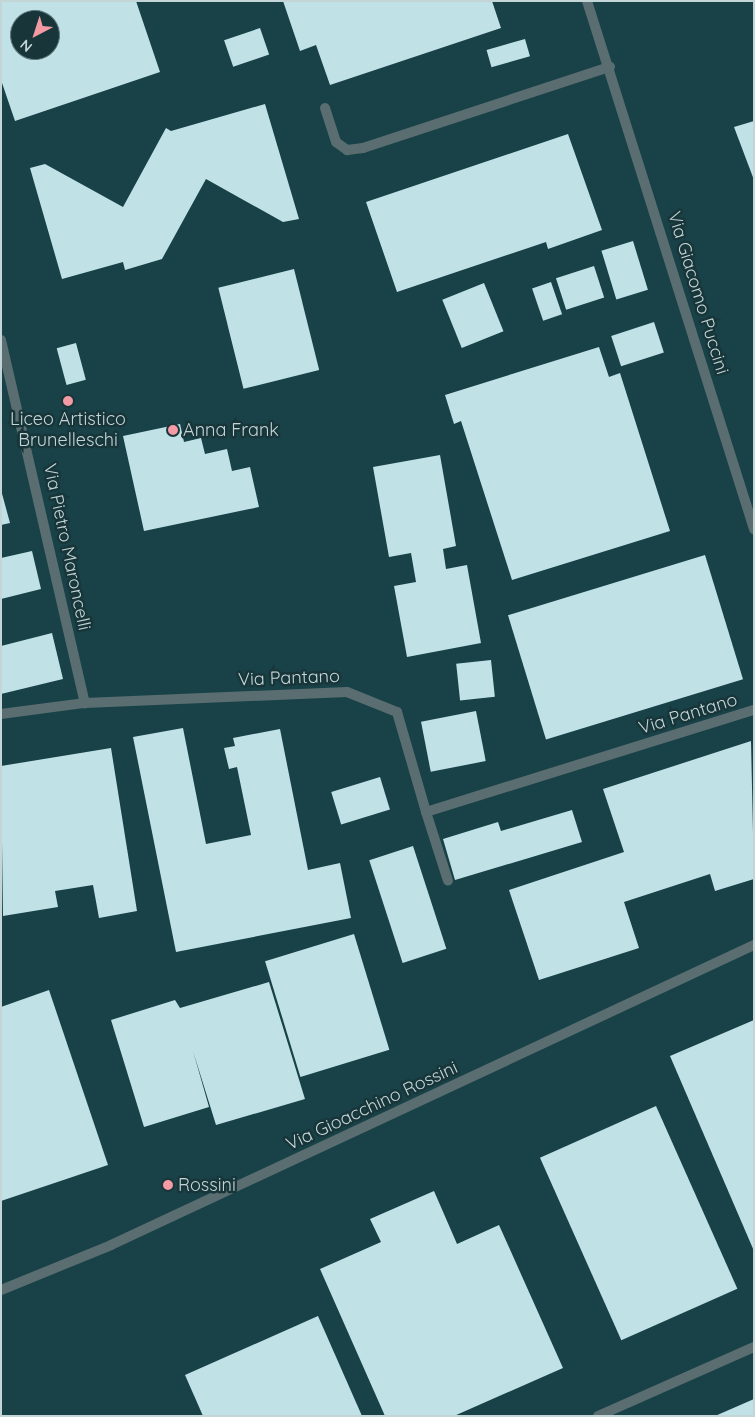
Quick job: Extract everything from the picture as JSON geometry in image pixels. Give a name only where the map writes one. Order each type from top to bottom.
[{"type":"street","name":"Via Giacomo Puccini","points":[[587,1],[610,67],[754,529]]},
{"type":"street","points":[[324,108],[336,142],[347,150],[363,148],[610,67]]},
{"type":"street","name":"Via Pietro Maroncelli","points":[[1,340],[85,703]]},
{"type":"street","name":"Via Pantano","points":[[1,714],[85,703],[347,692],[396,712],[426,812],[754,710]]},
{"type":"street","points":[[426,812],[448,881]]},
{"type":"street","name":"Via Gioacchino Rossini","points":[[1,1290],[112,1245],[754,945]]},
{"type":"street","points":[[598,1416],[754,1347]]},
{"type":"shaded area","points":[[1,1],[754,1],[754,1416],[1,1416]]},
{"type":"building","points":[[1,1],[136,1],[160,72],[15,121],[1,80]]},
{"type":"building","points":[[283,1],[492,1],[501,28],[330,85],[316,45],[300,51]]},
{"type":"building","points":[[260,28],[269,54],[233,67],[224,40]]},
{"type":"building","points":[[525,39],[530,56],[492,67],[487,50]]},
{"type":"building","points":[[265,104],[299,219],[283,222],[206,179],[162,259],[125,270],[123,262],[62,279],[30,168],[45,164],[123,207],[166,128],[171,131]]},
{"type":"building","points":[[754,121],[754,180],[734,127]]},
{"type":"building","points":[[568,134],[602,230],[548,249],[546,242],[397,292],[366,202]]},
{"type":"building","points":[[633,241],[648,290],[616,299],[601,251]]},
{"type":"building","points":[[594,266],[604,297],[566,310],[556,278]]},
{"type":"building","points":[[294,269],[319,370],[243,389],[218,288]]},
{"type":"building","points":[[551,282],[562,314],[543,321],[532,289]]},
{"type":"building","points":[[484,283],[503,331],[462,348],[442,300]]},
{"type":"building","points":[[654,322],[664,352],[621,366],[611,336]]},
{"type":"building","points":[[76,343],[86,380],[67,385],[57,348]]},
{"type":"building","points":[[599,347],[609,377],[620,373],[670,531],[512,580],[461,421],[454,424],[445,395]]},
{"type":"building","points":[[180,424],[184,442],[201,438],[205,454],[227,449],[232,471],[250,467],[259,507],[144,531],[123,436]]},
{"type":"building","points":[[440,455],[456,546],[443,549],[446,569],[467,565],[481,643],[407,657],[394,586],[416,582],[411,553],[389,557],[373,467]]},
{"type":"building","points":[[1,490],[10,523],[1,525]]},
{"type":"building","points":[[32,551],[41,589],[1,599],[1,558]]},
{"type":"building","points":[[705,555],[743,679],[546,740],[508,615]]},
{"type":"building","points":[[52,633],[63,679],[1,694],[1,646]]},
{"type":"building","points":[[491,660],[495,697],[460,700],[456,664]]},
{"type":"building","points":[[476,711],[486,761],[431,772],[421,722]]},
{"type":"building","points":[[183,728],[206,844],[251,835],[237,767],[229,769],[224,748],[235,746],[233,738],[280,729],[308,870],[340,863],[351,918],[176,952],[133,737]]},
{"type":"building","points":[[751,741],[754,879],[715,891],[710,874],[624,902],[639,948],[539,980],[509,890],[624,852],[603,789]]},
{"type":"building","points":[[111,748],[137,911],[99,918],[93,885],[55,891],[58,907],[3,916],[1,766]]},
{"type":"building","points":[[380,777],[390,810],[341,824],[331,792]]},
{"type":"building","points":[[572,810],[582,842],[455,880],[443,839],[498,822],[501,831]]},
{"type":"building","points":[[413,846],[446,949],[403,963],[369,860]]},
{"type":"building","points":[[354,934],[389,1050],[300,1077],[265,961]]},
{"type":"building","points":[[269,982],[305,1099],[216,1125],[193,1051],[209,1107],[144,1127],[111,1020],[175,1000],[180,1008]]},
{"type":"building","points":[[49,990],[108,1165],[1,1201],[1,1007]]},
{"type":"building","points":[[754,1020],[754,1251],[670,1056]]},
{"type":"building","points":[[656,1106],[737,1289],[621,1340],[540,1158]]},
{"type":"building","points":[[434,1191],[457,1244],[499,1225],[563,1368],[454,1416],[385,1416],[320,1269],[381,1242],[370,1219]]},
{"type":"building","points":[[318,1316],[362,1416],[203,1416],[185,1375]]},
{"type":"building","points":[[754,1399],[754,1416],[715,1416]]},
{"type":"place","name":"Liceo Artistico Brunelleschi","points":[[68,401]]},
{"type":"place","name":"Anna Frank","points":[[173,430]]},
{"type":"place","name":"Rossini","points":[[168,1185]]}]
